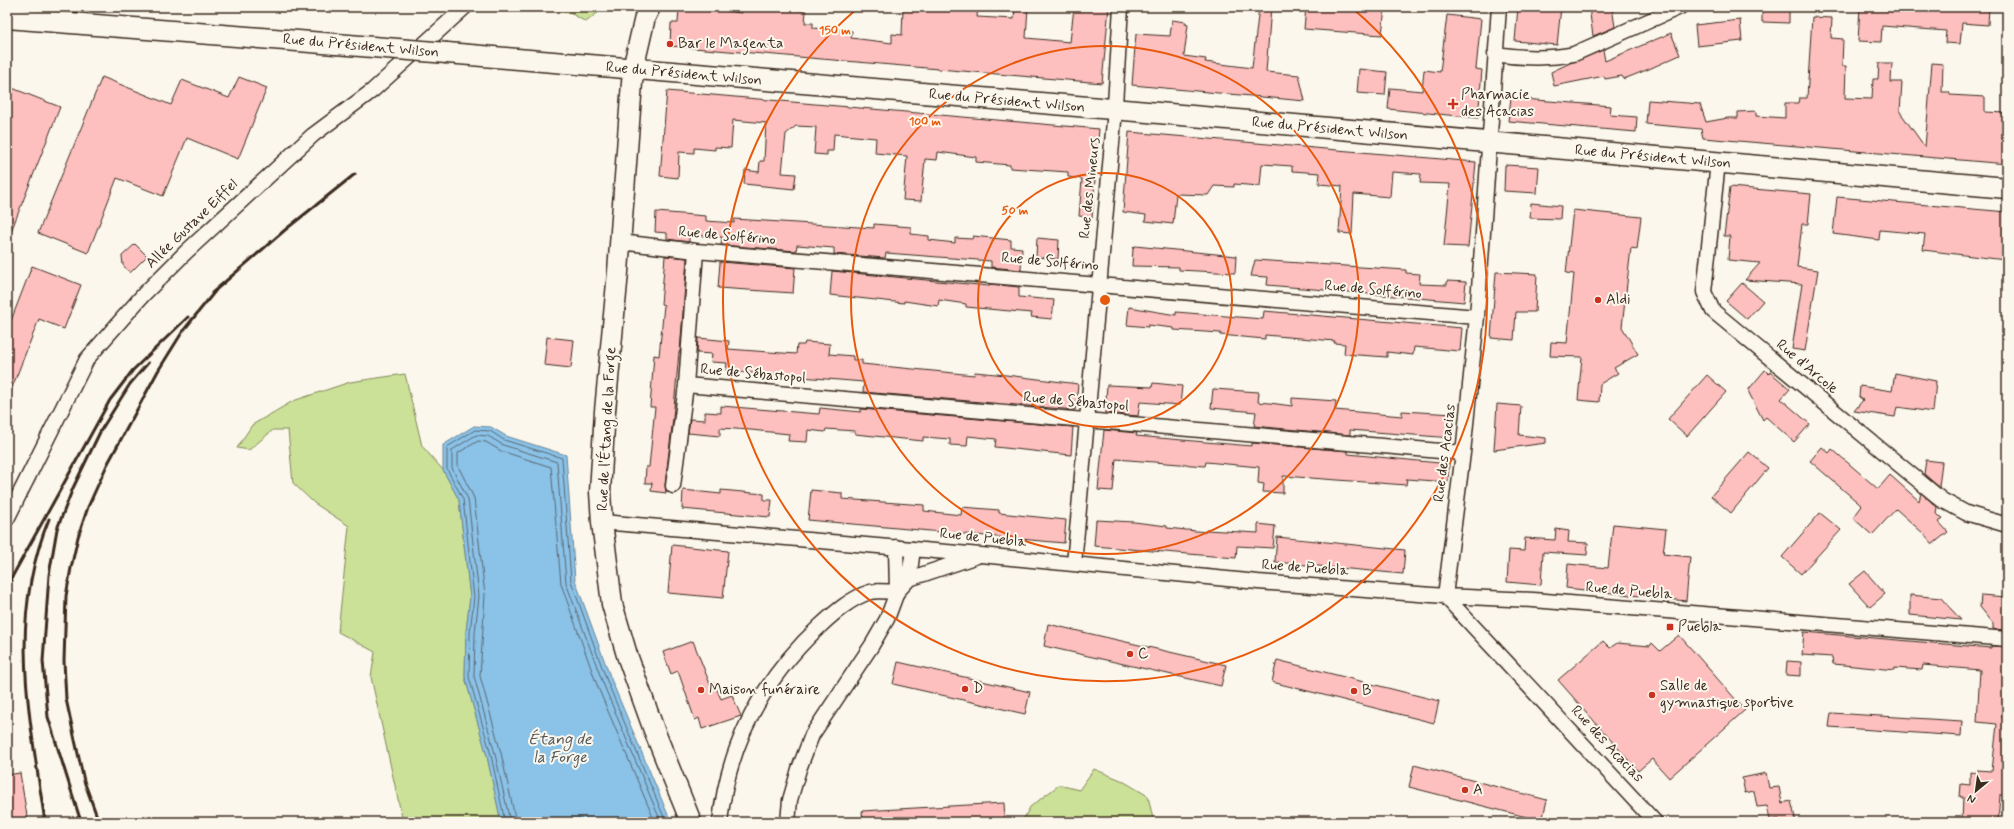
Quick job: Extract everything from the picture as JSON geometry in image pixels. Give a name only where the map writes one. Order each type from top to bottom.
[{"type":"main road","name":"Rue de l'Étang de la Forge","points":[[650,7],[645,17],[633,69],[600,492],[602,522],[612,604],[627,655],[654,730],[691,822]]},
{"type":"main road","name":"Rue du Président Wilson","points":[[7,18],[447,53],[2007,188]]},
{"type":"street","name":"Allée Gustave Eiffel","points":[[7,519],[87,359],[139,300],[186,252],[313,135],[372,91],[465,7]]},
{"type":"street","name":"Rue des Mineurs","points":[[1074,564],[1098,283],[1115,110],[1121,7]]},
{"type":"street","name":"Rue des Acacias","points":[[1499,7],[1477,317],[1446,596],[1647,820]]},
{"type":"street","points":[[1495,54],[1523,57],[1574,54],[1676,8]]},
{"type":"street","name":"Rue d'Arcole","points":[[1718,162],[1704,292],[1713,311],[1942,500],[1966,513],[2007,525]]},
{"type":"street","name":"Rue de Solférino","points":[[620,242],[696,250],[1098,283],[1477,317]]},
{"type":"street","name":"Rue de Sébastopol","points":[[673,486],[686,385],[696,250]]},
{"type":"street","name":"Rue de Sébastopol","points":[[686,385],[1463,453]]},
{"type":"street","name":"Rue de Puebla","points":[[602,522],[981,554],[1258,582],[1446,596],[1533,600],[2007,639]]},
{"type":"street","points":[[896,547],[897,592]]},
{"type":"street","points":[[909,579],[913,549]]},
{"type":"street","points":[[788,822],[790,800],[798,769],[812,735],[872,645],[886,619],[897,592],[909,579],[981,554]]},
{"type":"street","points":[[720,822],[727,780],[738,746],[752,714],[770,682],[791,655],[809,636],[849,603],[871,592],[897,592]]},
{"type":"green space","points":[[545,7],[605,7],[586,22],[572,14]]},
{"type":"green space","points":[[405,374],[422,446],[443,470],[459,500],[470,597],[466,632],[465,677],[487,756],[501,822],[403,822],[371,677],[375,652],[338,632],[349,526],[314,503],[293,483],[288,430],[273,430],[249,450],[237,448],[252,425],[293,401],[350,382]]},
{"type":"green space","points":[[1094,769],[1121,780],[1148,796],[1153,819],[1150,822],[1022,822],[1030,807],[1059,785],[1079,790]]},
{"type":"water","name":"Étang de la Forge","points":[[474,426],[491,427],[506,436],[566,455],[575,580],[611,679],[671,822],[501,822],[487,756],[465,677],[466,632],[470,597],[459,500],[443,470],[443,445]]},
{"type":"building","points":[[679,7],[696,7],[741,13],[742,7],[780,7],[806,11],[805,23],[813,23],[813,28],[852,31],[851,38],[892,43],[892,34],[902,35],[903,9],[925,11],[925,7],[978,7],[977,17],[1014,19],[1015,7],[1028,7],[1026,38],[1070,42],[1074,7],[1109,7],[1102,83],[670,46],[671,23],[678,23]]},
{"type":"building","points":[[1259,7],[1271,7],[1266,72],[1299,75],[1305,101],[1132,85],[1136,34],[1170,36],[1172,20],[1186,22],[1185,24],[1188,25],[1184,56],[1206,59],[1205,62],[1252,68]]},
{"type":"building","points":[[1306,7],[1385,7],[1382,35],[1304,29]]},
{"type":"building","points":[[1518,7],[1561,7],[1557,45],[1515,41]]},
{"type":"building","points":[[1589,7],[1612,7],[1615,27],[1593,36]]},
{"type":"building","points":[[1762,7],[1789,7],[1789,23],[1762,22]]},
{"type":"building","points":[[1860,7],[1989,7],[1988,25],[1962,23],[1960,44],[1945,43],[1946,31],[1882,26],[1881,42],[1858,41]]},
{"type":"building","points":[[1447,15],[1481,19],[1476,69],[1482,70],[1478,118],[1388,109],[1390,88],[1422,91],[1424,70],[1440,72]]},
{"type":"building","points":[[1812,17],[1832,18],[1831,38],[1843,39],[1842,66],[1846,66],[1845,98],[1872,99],[1873,79],[1878,79],[1879,63],[1892,63],[1891,82],[1902,82],[1900,112],[1925,147],[1932,63],[1943,64],[1942,92],[1949,92],[1950,95],[1985,97],[1985,112],[2007,113],[2007,164],[1703,138],[1701,129],[1646,124],[1648,100],[1700,104],[1706,122],[1728,118],[1738,118],[1738,112],[1756,111],[1756,116],[1785,118],[1785,103],[1798,103],[1799,98],[1807,98]]},
{"type":"building","points":[[1740,20],[1742,41],[1697,46],[1695,25]]},
{"type":"building","points":[[1671,33],[1680,55],[1624,79],[1622,76],[1605,79],[1604,76],[1554,86],[1551,72],[1570,63],[1603,50],[1605,61]]},
{"type":"building","points":[[1359,69],[1387,72],[1385,95],[1357,93]]},
{"type":"building","points":[[102,77],[171,105],[182,80],[229,98],[239,77],[267,88],[238,159],[187,138],[163,196],[117,178],[88,253],[38,233]]},
{"type":"building","points":[[7,86],[60,107],[8,239],[7,239]]},
{"type":"building","points":[[667,91],[1099,129],[1092,218],[1079,216],[1082,179],[1068,177],[1068,172],[1010,168],[1010,165],[976,162],[976,157],[938,152],[937,160],[925,159],[921,201],[903,200],[907,156],[875,153],[876,138],[834,134],[833,151],[827,151],[827,155],[814,154],[816,127],[796,126],[786,134],[782,173],[796,174],[794,189],[744,184],[745,170],[759,172],[760,161],[764,161],[766,123],[733,120],[731,148],[715,147],[715,150],[694,148],[694,153],[679,152],[678,178],[660,176]]},
{"type":"building","points":[[1511,98],[1611,106],[1610,115],[1637,117],[1636,132],[1508,121]]},
{"type":"building","points":[[1129,132],[1476,162],[1468,247],[1444,246],[1450,184],[1420,183],[1421,174],[1392,172],[1390,197],[1354,194],[1352,234],[1339,233],[1342,186],[1319,184],[1320,173],[1292,171],[1292,166],[1262,164],[1260,186],[1234,184],[1234,187],[1214,186],[1208,195],[1176,194],[1173,224],[1145,221],[1146,215],[1123,212]]},
{"type":"building","points":[[1505,165],[1539,167],[1537,193],[1504,191]]},
{"type":"building","points":[[1730,187],[1811,194],[1808,224],[1802,224],[1797,267],[1818,270],[1805,351],[1792,349],[1802,284],[1745,280],[1760,263],[1728,260],[1730,236],[1724,236]]},
{"type":"building","points":[[1837,197],[2007,212],[2007,258],[2005,260],[1923,250],[1925,234],[1880,230],[1879,240],[1833,234]]},
{"type":"building","points":[[1531,203],[1561,206],[1560,219],[1530,218]]},
{"type":"building","name":"Aldi","points":[[1573,210],[1641,217],[1637,249],[1631,248],[1622,327],[1638,354],[1614,368],[1618,373],[1600,384],[1599,402],[1578,400],[1582,357],[1550,356],[1551,342],[1567,343],[1574,274],[1566,273]]},
{"type":"building","points":[[656,212],[706,216],[706,221],[734,223],[734,219],[874,228],[874,224],[911,227],[911,234],[929,236],[929,240],[955,243],[955,238],[972,239],[973,236],[1011,240],[1011,247],[1022,248],[1021,270],[991,267],[991,261],[886,253],[885,258],[834,254],[834,248],[797,245],[796,251],[721,245],[722,237],[689,235],[689,242],[667,239],[667,233],[655,232]]},
{"type":"building","points":[[1037,238],[1059,240],[1058,259],[1036,257]]},
{"type":"building","points":[[135,244],[147,256],[130,273],[123,265],[122,256]]},
{"type":"building","points":[[1135,246],[1236,256],[1235,273],[1179,270],[1179,267],[1132,266],[1133,248]]},
{"type":"building","points":[[665,256],[687,258],[680,352],[665,485],[666,493],[651,491],[652,483],[645,483],[646,467],[649,467],[655,407],[650,407],[654,355],[659,356],[664,305],[661,304]]},
{"type":"building","points":[[1255,260],[1406,270],[1406,273],[1420,274],[1419,284],[1447,285],[1447,281],[1466,282],[1464,302],[1267,285],[1268,277],[1251,276]]},
{"type":"building","points":[[720,262],[795,268],[793,293],[718,288]]},
{"type":"building","points":[[32,266],[81,285],[64,329],[39,319],[8,398],[7,331]]},
{"type":"building","points":[[832,271],[989,286],[989,284],[1019,287],[1019,297],[1054,300],[1052,319],[1031,317],[1032,313],[966,307],[966,304],[939,300],[938,306],[904,301],[904,303],[830,295]]},
{"type":"building","points":[[1496,272],[1537,274],[1535,312],[1516,312],[1514,340],[1491,338]]},
{"type":"building","points":[[1742,283],[1763,301],[1747,319],[1726,301]]},
{"type":"building","points":[[1129,307],[1176,315],[1176,312],[1263,319],[1264,311],[1462,328],[1460,351],[1414,347],[1413,355],[1387,352],[1387,357],[1344,354],[1345,344],[1334,343],[1335,341],[1265,335],[1265,339],[1220,335],[1221,333],[1174,330],[1174,328],[1148,325],[1148,327],[1127,325]]},
{"type":"building","points":[[547,337],[574,340],[571,368],[544,365]]},
{"type":"building","points":[[698,338],[729,341],[728,349],[796,354],[797,345],[804,345],[805,342],[830,344],[829,354],[853,356],[853,360],[862,360],[862,364],[974,375],[975,372],[1078,384],[1076,406],[1075,410],[863,392],[864,382],[726,371],[727,363],[711,362],[712,354],[697,353]]},
{"type":"building","points":[[1765,370],[1769,374],[1770,372],[1790,389],[1781,399],[1810,424],[1794,442],[1766,417],[1763,420],[1749,393],[1749,389]]},
{"type":"building","points":[[1895,373],[1936,381],[1933,412],[1897,407],[1895,417],[1854,411],[1863,400],[1859,397],[1860,386],[1892,391]]},
{"type":"building","points":[[1707,375],[1726,392],[1687,436],[1668,419]]},
{"type":"building","points":[[1153,383],[1182,386],[1180,405],[1140,402],[1138,416],[1105,413],[1107,385],[1152,387]]},
{"type":"building","points":[[1213,389],[1259,392],[1258,402],[1292,406],[1292,398],[1336,401],[1335,410],[1402,416],[1402,411],[1454,414],[1452,438],[1350,430],[1350,435],[1254,426],[1256,412],[1211,408]]},
{"type":"building","points":[[1497,404],[1521,406],[1519,435],[1546,438],[1546,443],[1494,450]]},
{"type":"building","points":[[721,406],[819,414],[820,408],[861,412],[861,409],[1073,427],[1071,455],[995,447],[996,439],[968,436],[967,446],[950,445],[950,439],[923,437],[923,441],[855,434],[855,431],[826,429],[825,432],[808,430],[807,442],[788,441],[789,434],[751,430],[720,428],[720,436],[688,433],[690,419],[705,420],[705,412],[721,413]]},
{"type":"building","points":[[1104,430],[1137,433],[1136,436],[1252,446],[1252,443],[1348,451],[1348,454],[1449,464],[1448,482],[1407,479],[1406,485],[1283,476],[1283,493],[1263,492],[1264,484],[1258,483],[1259,467],[1206,462],[1205,466],[1116,459],[1113,491],[1098,490]]},
{"type":"building","points":[[1822,447],[1829,453],[1832,449],[1878,489],[1890,475],[1919,501],[1921,493],[1937,507],[1936,514],[1943,518],[1939,522],[1948,532],[1933,544],[1896,509],[1872,535],[1853,518],[1862,506],[1810,461]]},
{"type":"building","points":[[1749,452],[1768,468],[1731,513],[1711,496]]},
{"type":"building","points":[[1926,460],[1942,462],[1939,487],[1924,474]]},
{"type":"building","points":[[683,490],[721,494],[721,490],[764,494],[764,500],[772,500],[770,517],[682,509]]},
{"type":"building","points":[[811,490],[842,493],[842,499],[924,505],[924,511],[961,515],[962,507],[999,510],[999,513],[1066,520],[1064,543],[808,520]]},
{"type":"building","points":[[1820,513],[1841,530],[1801,574],[1782,557]]},
{"type":"building","points":[[1096,520],[1134,522],[1167,526],[1167,528],[1206,532],[1206,530],[1258,533],[1258,524],[1275,526],[1273,548],[1237,546],[1236,558],[1094,546]]},
{"type":"building","points":[[1613,524],[1666,529],[1663,554],[1690,557],[1686,601],[1566,588],[1568,564],[1608,568]]},
{"type":"building","points":[[1556,529],[1569,531],[1568,542],[1588,543],[1587,555],[1543,552],[1541,585],[1507,582],[1509,550],[1524,551],[1525,538],[1555,540]]},
{"type":"building","points":[[1277,537],[1405,550],[1403,574],[1275,562]]},
{"type":"building","points":[[672,545],[728,551],[723,598],[668,593]]},
{"type":"building","points":[[1865,571],[1885,594],[1870,607],[1849,584]]},
{"type":"building","points":[[1910,595],[1941,598],[1961,620],[1910,615]]},
{"type":"building","points":[[1981,595],[2007,597],[2007,630],[1993,629],[1993,623],[1980,607]]},
{"type":"building","name":"C","points":[[1048,624],[1226,665],[1221,686],[1044,646]]},
{"type":"building","points":[[1804,632],[1991,648],[1991,646],[2007,647],[2007,698],[2003,698],[2002,718],[2007,718],[2007,795],[2000,795],[1998,822],[1962,822],[1963,797],[1960,797],[1961,784],[1970,785],[1970,772],[1977,773],[1977,770],[1992,771],[1997,724],[1977,722],[1980,670],[1923,665],[1922,670],[1895,668],[1895,670],[1833,664],[1832,657],[1802,655]]},
{"type":"building","name":"Salle de gymnastique sportive","points":[[1679,635],[1745,710],[1669,778],[1652,759],[1638,771],[1558,680],[1603,641],[1610,648],[1617,643],[1650,646],[1652,643],[1660,651]]},
{"type":"building","name":"Maison funéraire","points":[[693,641],[710,684],[714,683],[721,699],[732,695],[741,716],[702,729],[699,718],[695,720],[678,671],[671,674],[663,652]]},
{"type":"building","name":"B","points":[[1277,660],[1439,701],[1434,723],[1272,682]]},
{"type":"building","points":[[1787,661],[1801,662],[1801,676],[1786,675]]},
{"type":"building","name":"D","points":[[898,662],[1030,692],[1025,714],[893,684]]},
{"type":"building","points":[[1831,713],[1962,721],[1961,736],[1829,727]]},
{"type":"building","name":"A","points":[[1414,765],[1547,800],[1542,821],[1409,787]]},
{"type":"building","points":[[20,773],[28,822],[7,822],[7,775]]},
{"type":"building","points":[[1766,773],[1769,788],[1779,787],[1782,803],[1791,801],[1796,822],[1779,822],[1779,819],[1770,820],[1767,806],[1757,807],[1754,791],[1745,793],[1742,778]]},
{"type":"building","points":[[1004,803],[1005,822],[863,822],[862,811]]},
{"type":"railway","points":[[212,293],[285,230],[355,174]]},
{"type":"railway","points":[[99,822],[84,781],[66,699],[64,661],[66,596],[71,568],[78,537],[88,507],[107,465],[158,371],[183,331],[216,290]]},
{"type":"railway","points":[[7,586],[110,400],[133,370],[188,317]]},
{"type":"railway","points":[[81,822],[48,717],[43,661],[49,575],[57,529],[73,488],[101,430],[130,384],[148,363]]},
{"type":"railway","points":[[45,822],[33,745],[26,669],[25,632],[29,595],[36,557],[49,519]]},
{"type":"place","name":"Bar le Magenta","points":[[670,44]]},
{"type":"place","name":"Pharmacie des Acacias","points":[[1453,104]]},
{"type":"place","name":"Aldi","points":[[1598,300]]},
{"type":"place","name":"Puebla","points":[[1670,627]]},
{"type":"place","name":"C","points":[[1130,654]]},
{"type":"place","name":"D","points":[[965,689]]},
{"type":"place","name":"Maison funéraire","points":[[701,690]]},
{"type":"place","name":"B","points":[[1354,691]]},
{"type":"place","name":"Salle de gymnastique sportive","points":[[1652,695]]},
{"type":"place","name":"A","points":[[1465,790]]}]
